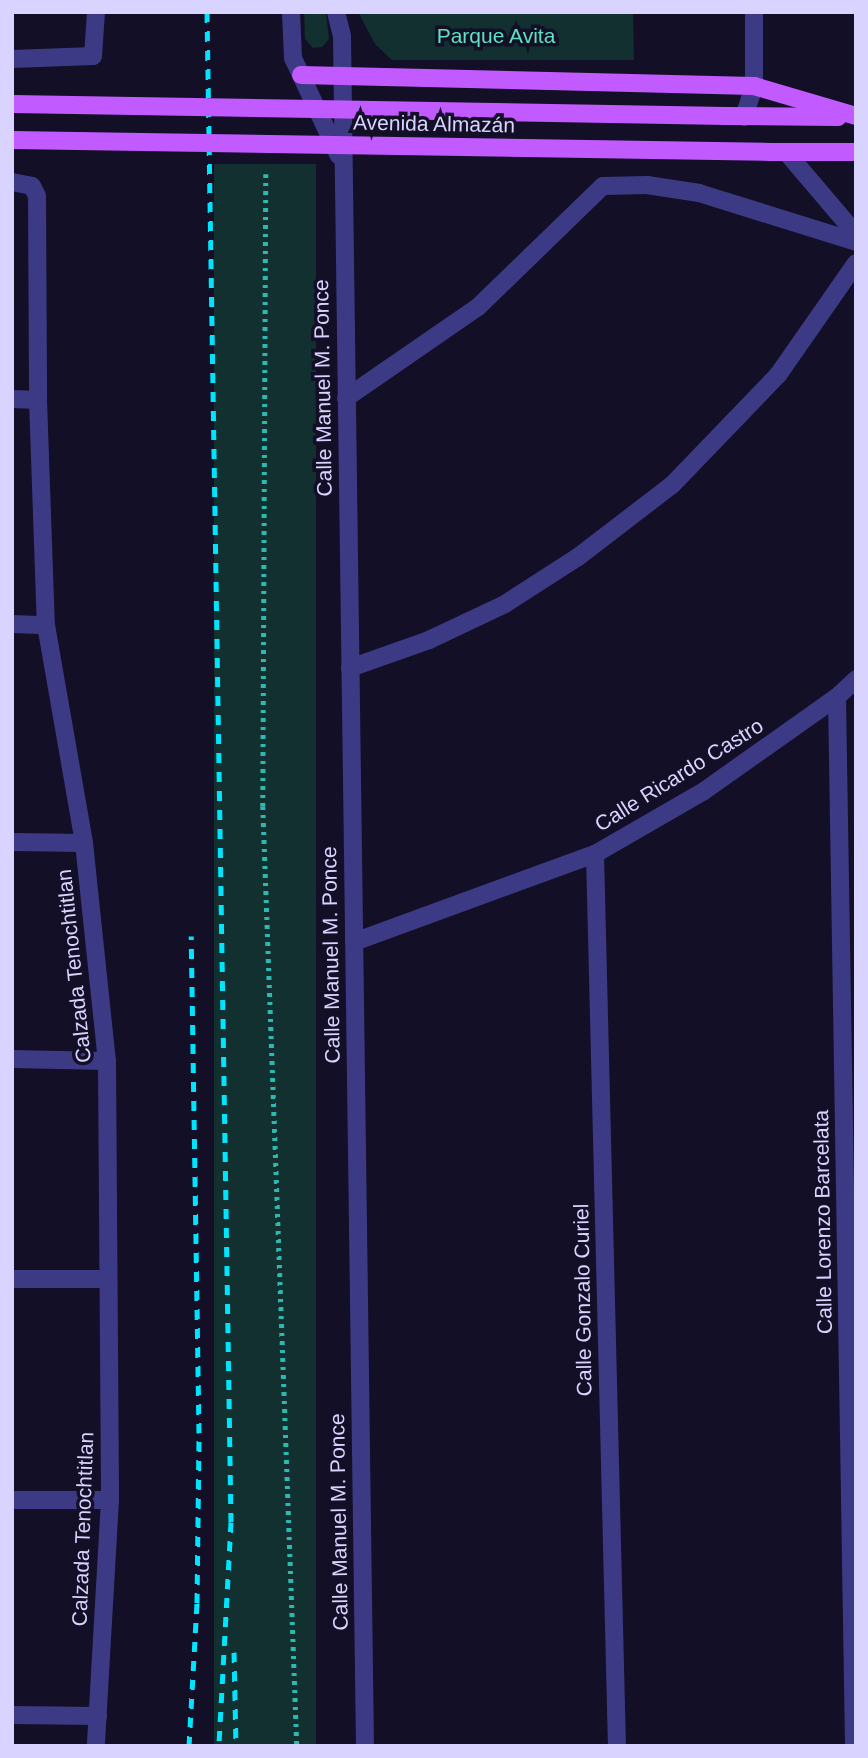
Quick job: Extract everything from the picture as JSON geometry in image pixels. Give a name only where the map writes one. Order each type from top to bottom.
[{"type":"main road","points":[[301,75],[754,86],[856,117]]},
{"type":"main road","name":"Avenida Almazán","points":[[12,104],[856,117]]},
{"type":"main road","name":"Avenida Almazán","points":[[12,140],[856,152]]},
{"type":"street","points":[[12,59],[93,56],[96,12]]},
{"type":"street","name":"Calle Manuel M. Ponce","points":[[291,12],[291,49],[343,164]]},
{"type":"street","name":"Calle Manuel M. Ponce","points":[[336,12],[342,76],[365,1746]]},
{"type":"street","points":[[735,117],[754,86],[754,12]]},
{"type":"street","points":[[780,153],[856,234]]},
{"type":"street","name":"Calzada Tenochtitlan","points":[[12,182],[32,186],[37,196],[38,400],[46,625],[84,843],[107,1061],[106,1279],[110,1500],[96,1746]]},
{"type":"street","points":[[346,398],[478,307],[603,186],[646,185],[699,192],[856,242]]},
{"type":"street","points":[[350,668],[429,640],[505,604],[578,557],[673,485],[778,375],[856,263]]},
{"type":"street","points":[[12,399],[38,400]]},
{"type":"street","points":[[12,624],[46,625]]},
{"type":"street","name":"Calle Ricardo Castro","points":[[354,942],[595,854],[704,791],[837,697],[856,679]]},
{"type":"street","name":"Calle Lorenzo Barcelata","points":[[837,697],[854,1746]]},
{"type":"street","points":[[12,842],[84,843]]},
{"type":"street","name":"Calle Gonzalo Curiel","points":[[595,854],[617,1746]]},
{"type":"street","points":[[12,1059],[107,1061]]},
{"type":"street","points":[[12,1279],[106,1279]]},
{"type":"street","points":[[12,1500],[110,1500]]},
{"type":"street","points":[[12,1715],[98,1716]]},
{"type":"path","points":[[266,174],[263,806],[297,1746]]},
{"type":"green space","points":[[304,12],[326,12],[329,39],[322,47],[313,48],[305,39]]},
{"type":"green space","name":"Parque Avita","points":[[358,12],[633,12],[634,60],[392,60],[375,44]]},
{"type":"green space","points":[[214,164],[316,164],[316,1746],[214,1746]]},
{"type":"railway","points":[[207,12],[231,1522],[219,1746]]},
{"type":"railway","points":[[189,1746],[197,1603],[199,1433],[191,936]]},
{"type":"railway","points":[[234,1652],[236,1746]]}]
